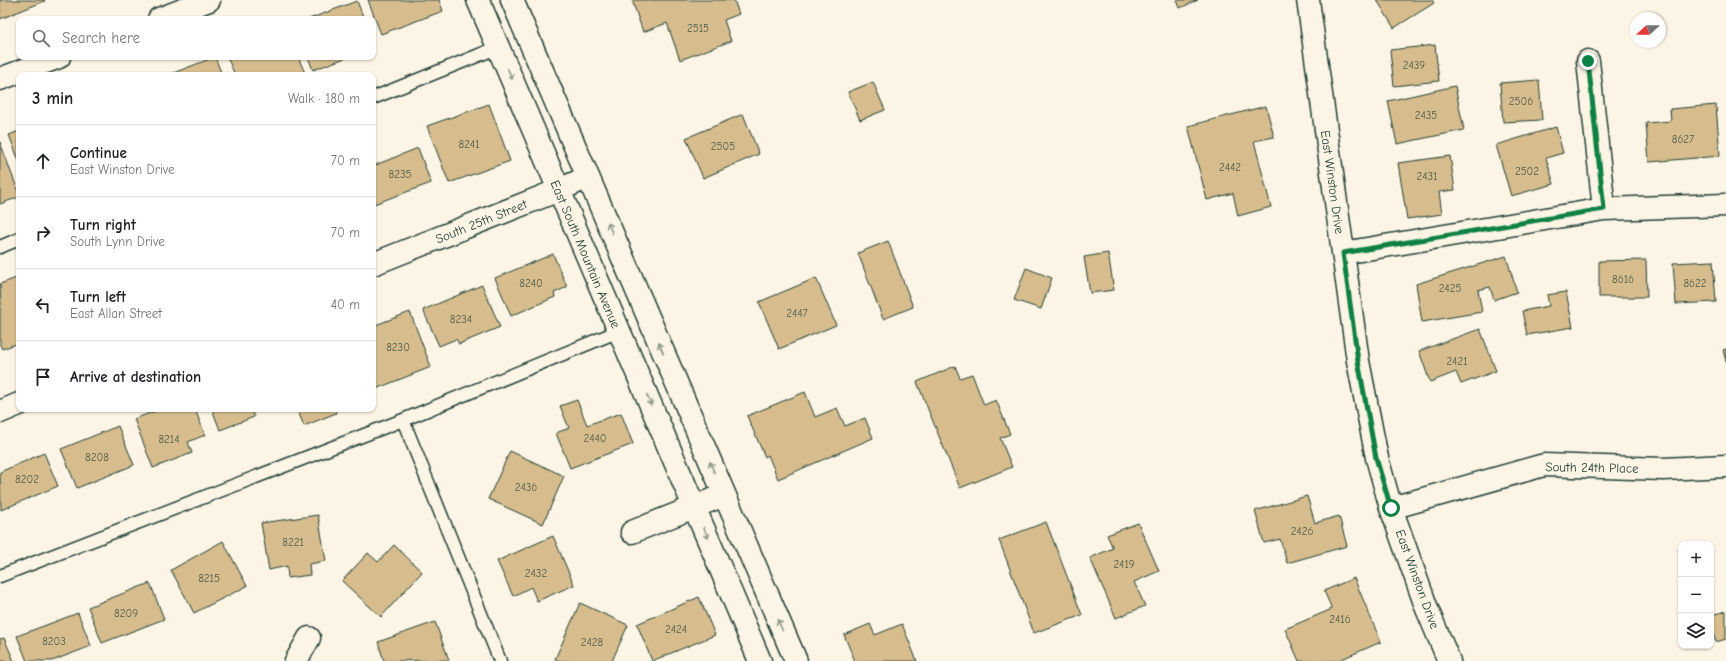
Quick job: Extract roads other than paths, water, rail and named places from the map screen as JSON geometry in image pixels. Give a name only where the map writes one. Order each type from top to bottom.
[{"type":"street","points":[[167,16],[209,0]]},
{"type":"street","name":"East South Mountain Avenue","points":[[478,0],[760,661]]},
{"type":"street","points":[[512,0],[796,661]]},
{"type":"street","name":"East Winston Drive","points":[[1308,0],[1358,361],[1376,458],[1391,508],[1448,661]]},
{"type":"street","points":[[19,72],[51,60]]},
{"type":"street","points":[[1588,61],[1604,209]]},
{"type":"street","points":[[0,79],[16,73]]},
{"type":"street","name":"South 25th Street","points":[[376,263],[588,177]]},
{"type":"street","points":[[1343,253],[1604,209],[1726,205]]},
{"type":"street","points":[[0,412],[16,405]]},
{"type":"street","name":"South 24th Place","points":[[1391,508],[1544,465],[1663,469],[1726,466]]},
{"type":"street","points":[[632,532],[724,495]]},
{"type":"street","points":[[296,661],[310,638]]},
{"type":"lane","points":[[376,97],[499,47]]},
{"type":"lane","points":[[0,247],[16,240]]},
{"type":"lane","points":[[0,576],[404,420],[619,331]]},
{"type":"lane","points":[[404,420],[500,661]]}]
